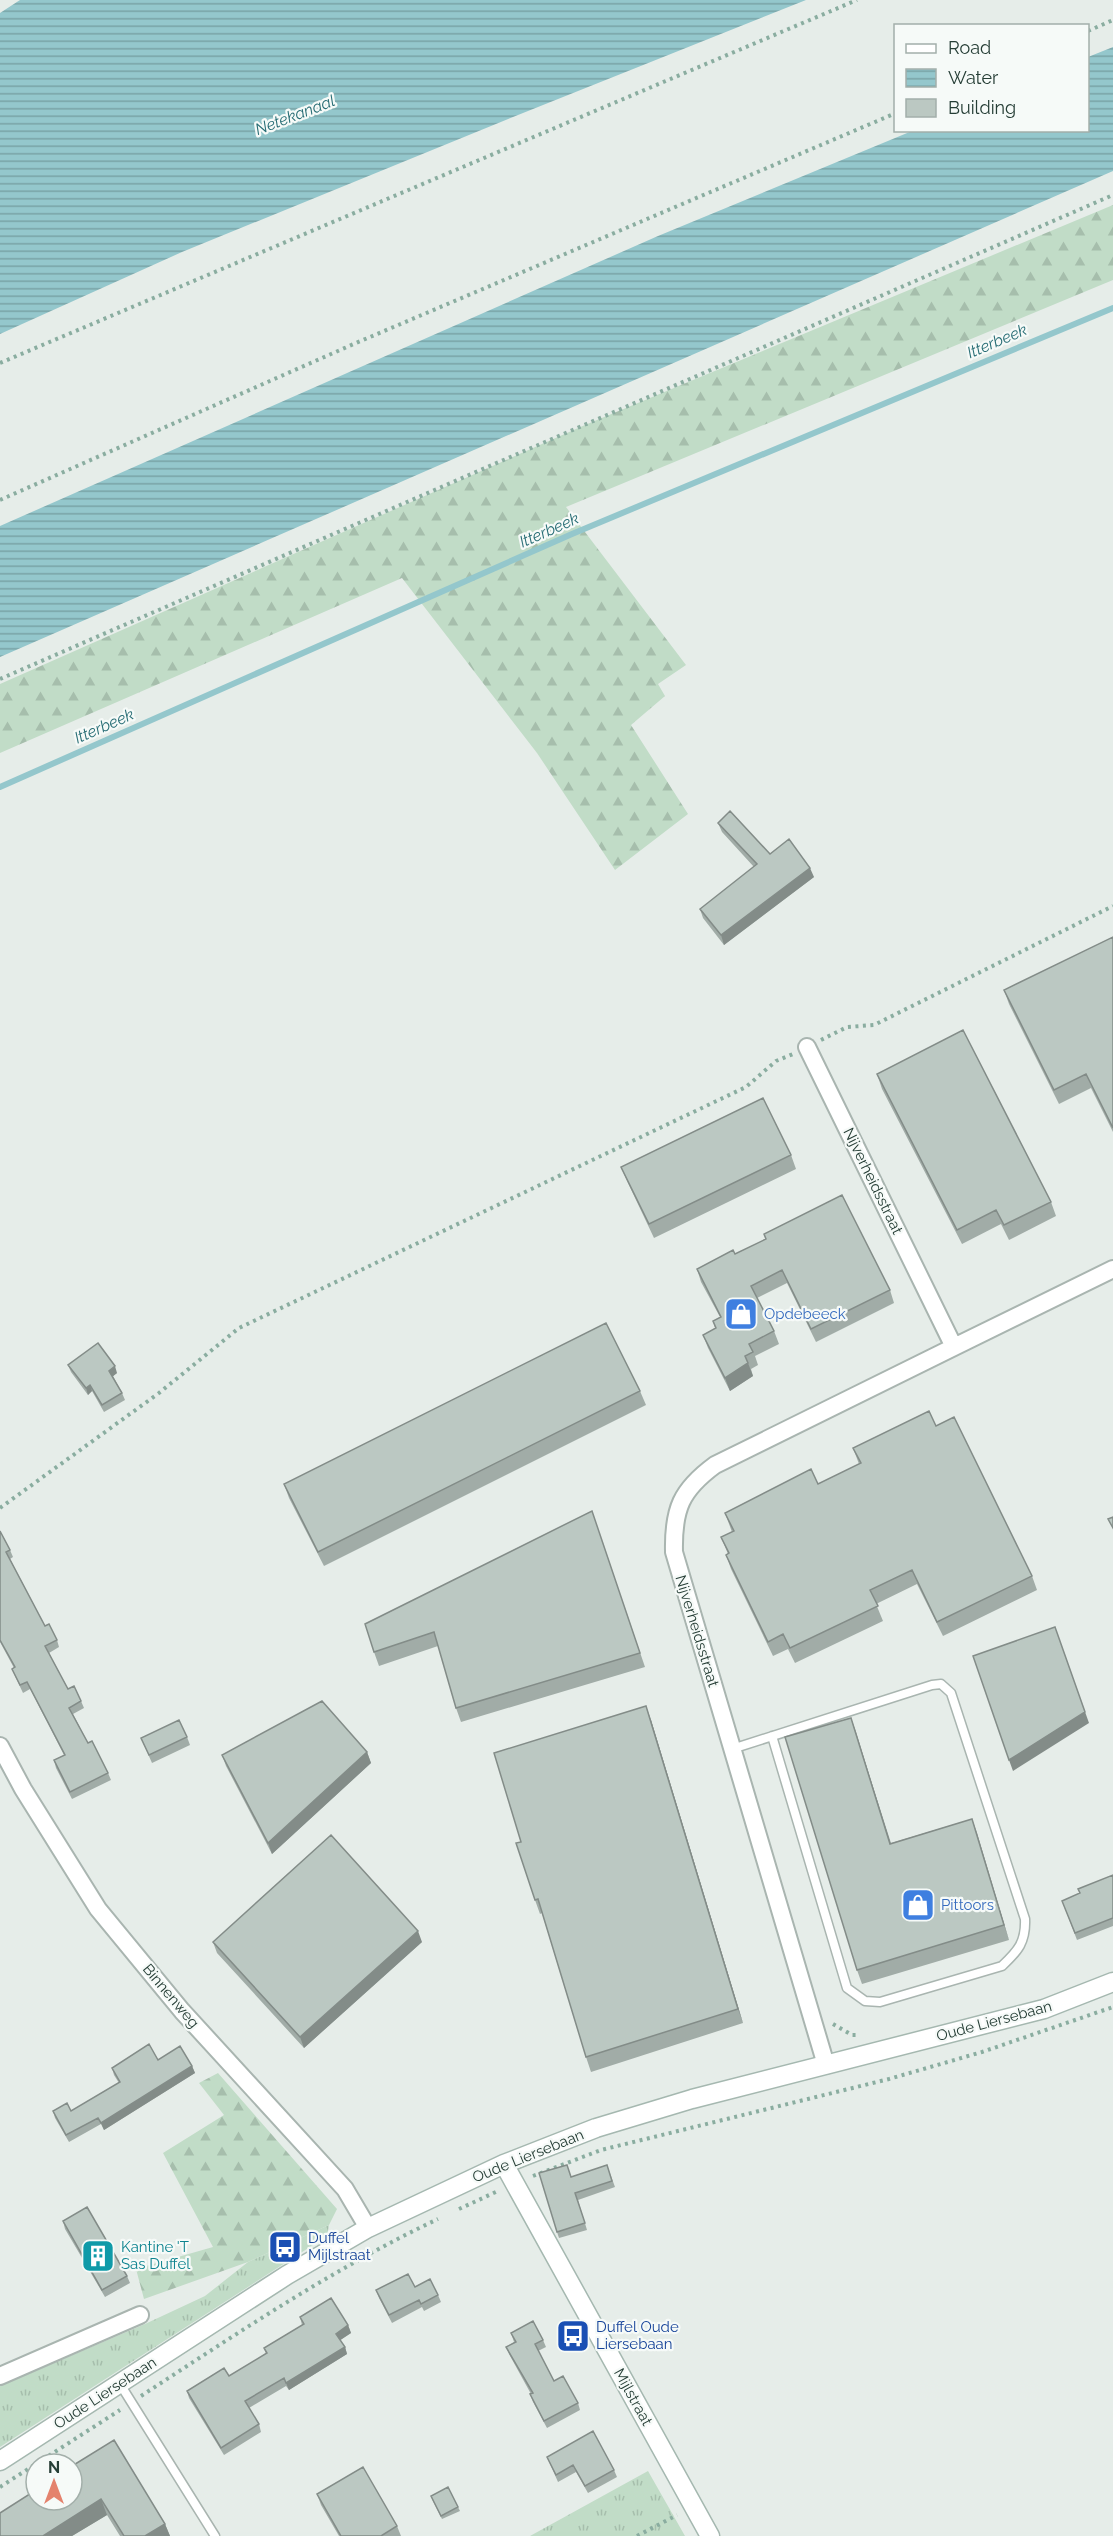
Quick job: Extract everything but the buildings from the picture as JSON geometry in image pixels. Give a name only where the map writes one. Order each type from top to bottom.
[{"type":"main road","name":"Oude Liersebaan","points":[[0,2461],[287,2275],[368,2228],[504,2164],[617,2121],[692,2099],[1044,2009],[1113,1982]]},
{"type":"main road","name":"Mijlstraat","points":[[504,2164],[710,2536]]},
{"type":"street","name":"Nijverheidsstraat","points":[[807,1047],[954,1347]]},
{"type":"street","name":"Nijverheidsstraat","points":[[826,2065],[674,1552],[673,1527],[682,1499],[694,1481],[715,1465],[1113,1269]]},
{"type":"street","name":"Binnenweg","points":[[0,1746],[23,1789],[98,1909],[182,2011],[345,2189],[368,2228]]},
{"type":"street","points":[[0,2376],[140,2315]]},
{"type":"lane","points":[[732,1749],[772,1736],[932,1685],[941,1684],[951,1694],[1025,1919],[1026,1934],[1016,1953],[1002,1966],[880,2002],[865,2001],[847,1988],[772,1736]]},
{"type":"lane","points":[[120,2384],[215,2536]]},
{"type":"path","points":[[0,363],[857,0]]},
{"type":"path","points":[[1089,31],[1113,20]]},
{"type":"path","points":[[0,500],[356,342],[894,113]]},
{"type":"path","points":[[0,679],[1113,195]]},
{"type":"path","points":[[0,1508],[159,1393],[239,1328],[746,1087],[776,1061],[847,1027],[874,1025],[1113,906]]},
{"type":"path","points":[[453,2212],[514,2184],[601,2150],[889,2079],[993,2048],[1113,2007]]},
{"type":"path","points":[[828,2017],[832,2023],[852,2036],[876,2033],[889,2079]]},
{"type":"path","points":[[54,2452],[299,2294],[378,2247],[442,2217]]},
{"type":"path","points":[[0,2487],[24,2472]]},
{"type":"path","points":[[637,2536],[693,2505]]},
{"type":"green space","points":[[1113,205],[1113,280],[566,507],[686,665],[658,684],[665,696],[631,725],[688,814],[615,870],[537,753],[402,578],[0,753],[0,684],[585,425]]},
{"type":"green space","points":[[218,2073],[337,2209],[329,2225],[248,2262],[144,2299],[136,2269],[213,2247],[163,2153],[224,2115],[199,2083]]},
{"type":"green space","points":[[329,2225],[327,2236],[0,2447],[0,2386],[205,2296],[248,2262]]},
{"type":"green space","points":[[648,2471],[685,2536],[530,2536]]},
{"type":"water","name":"Netekanaal","points":[[20,0],[806,0],[182,252],[0,334],[0,13]]},
{"type":"water","points":[[1113,47],[1113,171],[0,657],[0,526],[658,236],[910,132],[1089,132],[1089,57]]},
{"type":"waterway","name":"Itterbeek","points":[[0,787],[572,534],[1113,308]]},
{"type":"place","name":"Opdebeeck","points":[[741,1314]]},
{"type":"place","name":"Pittoors","points":[[918,1905]]},
{"type":"place","name":"Duffel Mijlstraat","points":[[285,2247]]},
{"type":"place","name":"Kantine 'T Sas Duffel","points":[[98,2256]]},
{"type":"place","name":"Duffel Oude Liersebaan","points":[[573,2336]]}]
